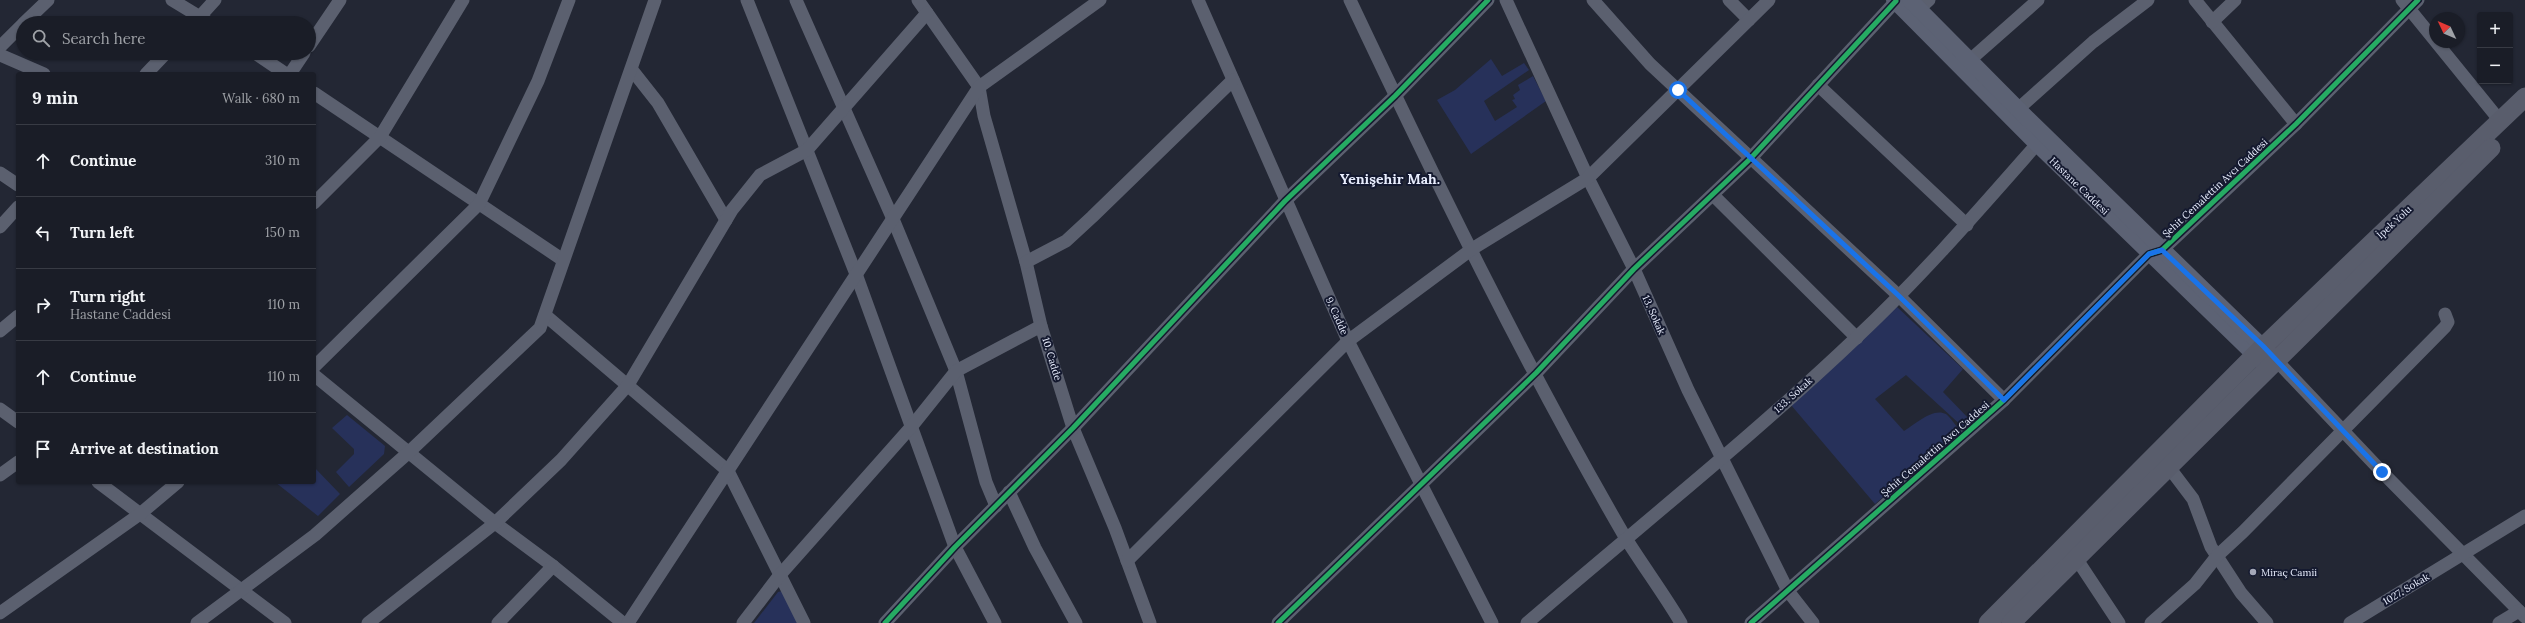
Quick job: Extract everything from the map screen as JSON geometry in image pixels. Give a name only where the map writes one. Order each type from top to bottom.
[{"type":"highway","name":"İpek Yolu","points":[[2265,357],[2525,97]]},
{"type":"highway","points":[[1988,623],[2265,357],[2525,115]]},
{"type":"highway","points":[[2011,623],[2168,466],[2265,357]]},
{"type":"main road","name":"Hastane Caddesi","points":[[1910,2],[1970,60],[2156,252]]},
{"type":"main road","name":"Hastane Caddesi","points":[[1910,2],[2037,144],[2156,252],[2265,357]]},
{"type":"street","points":[[32,16],[48,0]]},
{"type":"street","points":[[172,0],[195,16]]},
{"type":"street","points":[[205,16],[215,0]]},
{"type":"street","points":[[316,36],[340,0]]},
{"type":"street","points":[[316,200],[380,137],[463,0]]},
{"type":"street","points":[[316,365],[479,204],[538,82],[569,0]]},
{"type":"street","points":[[197,623],[244,590],[315,535],[408,453],[540,328],[546,315],[563,260],[656,0]]},
{"type":"street","points":[[747,0],[856,274],[955,547],[995,623]]},
{"type":"street","points":[[796,0],[893,218],[956,371],[986,482],[996,506]]},
{"type":"street","points":[[918,0],[979,87]]},
{"type":"street","points":[[628,623],[979,87],[1100,0]]},
{"type":"street","name":"9. Cadde","points":[[1198,0],[1285,201],[1348,341],[1492,623]]},
{"type":"street","points":[[1350,0],[1395,96],[1536,373],[1626,538],[1681,623]]},
{"type":"street","points":[[885,623],[955,547],[1073,428],[1285,201],[1395,96],[1488,0]]},
{"type":"street","name":"13. Sokak","points":[[1506,0],[1588,178],[1634,269],[1688,390],[1788,591],[1813,623]]},
{"type":"street","points":[[1593,0],[1650,64],[1750,159],[1899,296],[2004,400]]},
{"type":"street","points":[[1729,0],[1749,20]]},
{"type":"street","points":[[1127,561],[1348,341],[1472,249],[1588,178],[1769,0]]},
{"type":"street","points":[[1970,60],[2038,0]]},
{"type":"street","points":[[2018,109],[2092,42],[2148,0]]},
{"type":"street","points":[[2195,0],[2296,124]]},
{"type":"street","points":[[2212,22],[2235,0]]},
{"type":"street","name":"Şehit Cemalettin Avcı Caddesi","points":[[1751,623],[2004,400],[2156,252],[2296,124],[2405,5],[2418,0]]},
{"type":"street","points":[[1278,623],[1536,373],[1634,269],[1750,159],[1818,85],[1910,2]]},
{"type":"street","points":[[2405,5],[2500,122]]},
{"type":"street","points":[[368,623],[495,524],[561,460],[628,385],[726,220],[760,175],[807,150],[927,13]]},
{"type":"street","points":[[0,47],[16,32]]},
{"type":"street","points":[[0,55],[39,72]]},
{"type":"street","points":[[148,72],[159,60]]},
{"type":"street","points":[[265,60],[283,72]]},
{"type":"street","points":[[291,72],[299,60]]},
{"type":"street","points":[[632,70],[658,103],[726,220]]},
{"type":"street","points":[[1026,262],[1066,241],[1092,218],[1233,80]]},
{"type":"street","points":[[1818,85],[1967,224]]},
{"type":"street","name":"10. Cadde","points":[[979,87],[984,116],[1026,262],[1041,326],[1073,428],[1127,561],[1150,623]]},
{"type":"street","points":[[316,94],[563,260]]},
{"type":"street","name":"133. Sokak","points":[[1527,623],[1722,458],[1857,338],[1967,224],[2037,144]]},
{"type":"street","points":[[0,173],[16,184]]},
{"type":"street","points":[[1713,195],[1857,338]]},
{"type":"street","points":[[0,227],[16,209]]},
{"type":"street","points":[[2151,623],[2195,584],[2217,556],[2243,532],[2445,327],[2448,322],[2445,314]]},
{"type":"street","points":[[546,315],[728,471],[779,576],[804,623]]},
{"type":"street","points":[[0,331],[16,318]]},
{"type":"street","points":[[743,623],[779,576],[912,426],[956,371],[1041,326]]},
{"type":"street","points":[[2265,357],[2343,431],[2522,614],[2499,623]]},
{"type":"street","points":[[316,377],[495,524],[553,566],[623,623]]},
{"type":"street","points":[[0,408],[16,420]]},
{"type":"street","points":[[0,475],[16,463]]},
{"type":"street","points":[[2168,466],[2194,499],[2211,547],[2241,593],[2266,623]]},
{"type":"street","points":[[101,484],[244,590],[285,623]]},
{"type":"street","points":[[0,613],[140,514],[176,484]]},
{"type":"street","points":[[1009,492],[1035,548],[1076,623]]},
{"type":"street","name":"1027. Sokak","points":[[2350,623],[2525,516]]},
{"type":"street","points":[[2076,558],[2119,623]]},
{"type":"street","points":[[498,623],[553,566]]},
{"type":"shaded area","points":[[1491,59],[1502,76],[1524,63],[1529,70],[1484,101],[1495,121],[1517,107],[1512,100],[1515,99],[1513,95],[1520,90],[1518,85],[1533,76],[1546,101],[1471,154],[1437,100],[1455,90]]},
{"type":"shaded area","points":[[1896,306],[1963,369],[1943,392],[1971,421],[1964,428],[1906,375],[1875,399],[1904,431],[1918,421],[1935,413],[1941,412],[1946,414],[1952,420],[1960,431],[1875,504],[1791,405]]},
{"type":"shaded area","points":[[347,415],[385,446],[384,454],[349,487],[336,472],[354,454],[354,449],[332,428]]},
{"type":"shaded area","points":[[316,469],[340,494],[318,516],[278,484],[316,484]]},
{"type":"shaded area","points":[[782,591],[798,623],[754,623],[778,592]]},
{"type":"cycle path","points":[[885,623],[955,547],[1073,428],[1285,201],[1395,96],[1488,0]]},
{"type":"cycle path","points":[[1751,623],[2004,400],[2149,254],[2162,250],[2296,124],[2418,0]]},
{"type":"cycle path","points":[[1278,623],[1536,373],[1634,269],[1750,159],[1896,1]]},
{"type":"place","name":"Miraç Camii","points":[[2253,572]]},
{"type":"district","name":"Yenişehir Mah.","points":[[1390,179]]},
{"type":"route","points":[[1678,90],[1750,159],[1899,296],[2004,400],[2149,254],[2162,250],[2263,346],[2382,472]]}]
